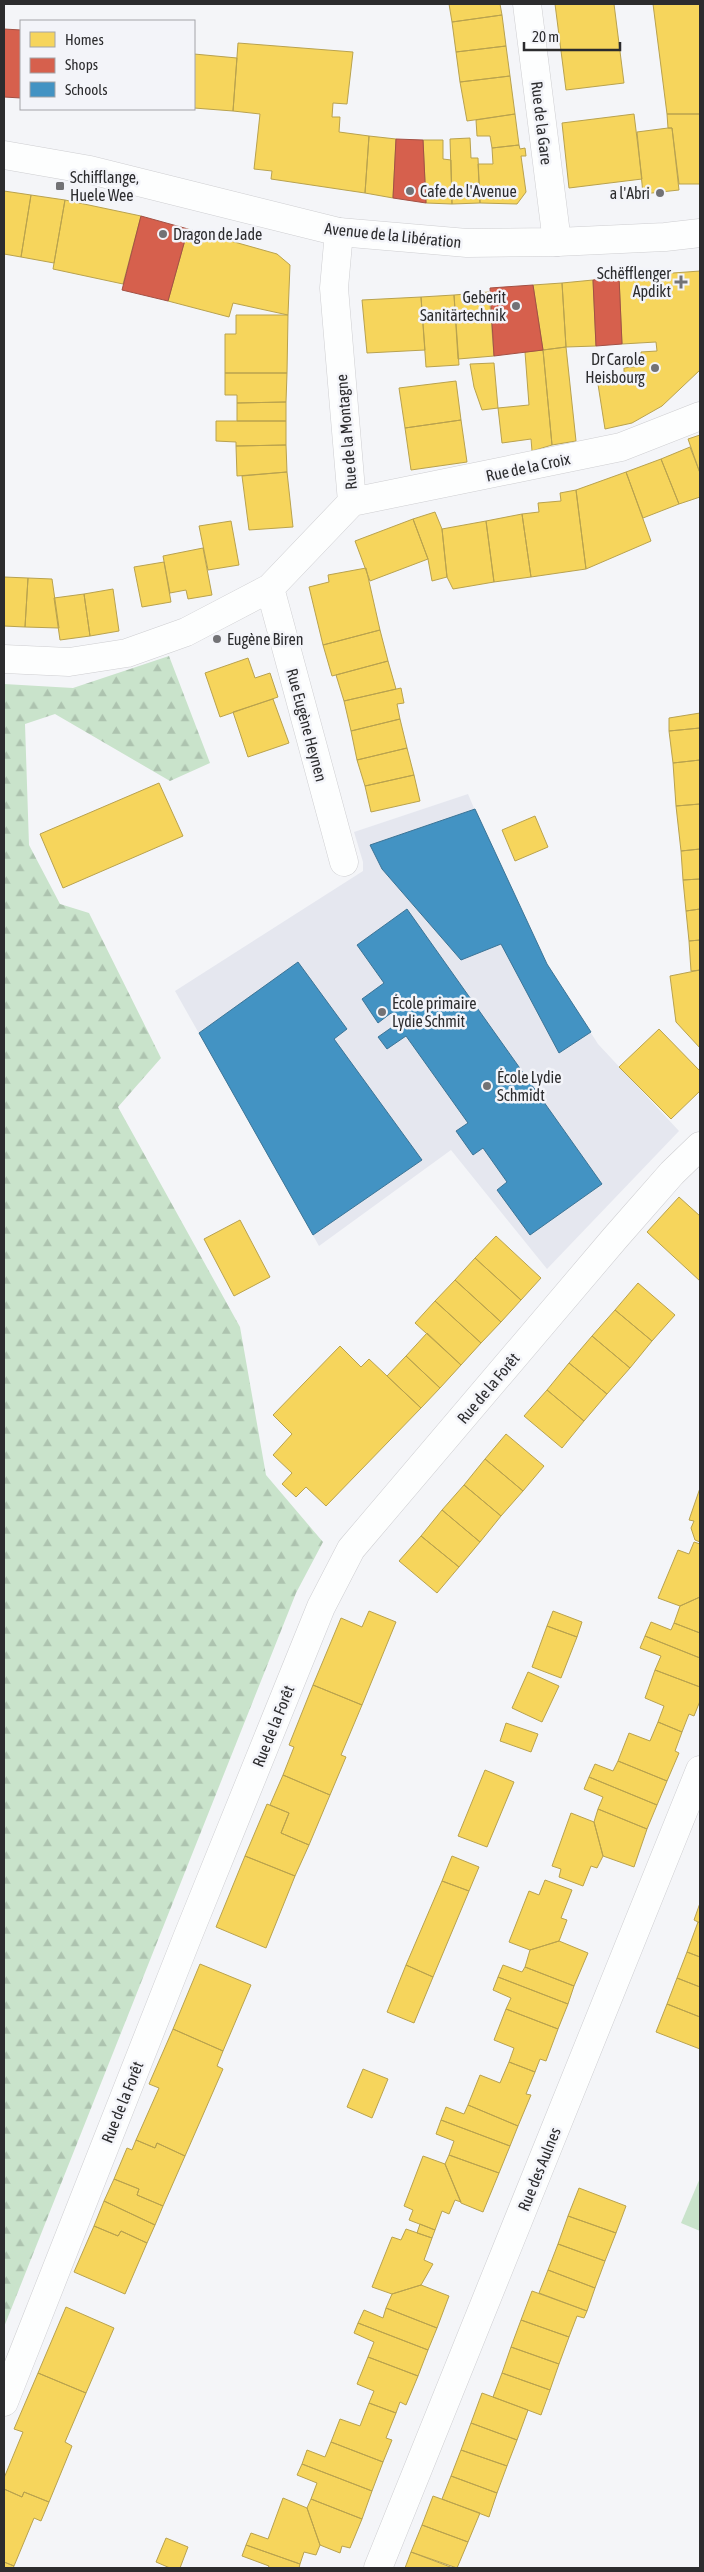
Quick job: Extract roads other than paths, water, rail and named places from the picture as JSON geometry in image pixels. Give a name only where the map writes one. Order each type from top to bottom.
[{"type":"street","name":"Rue de la Gare","points":[[527,4],[557,242]]},
{"type":"street","name":"Avenue de la Libération","points":[[4,155],[90,170],[338,232],[466,243],[665,238],[700,233]]},
{"type":"street","name":"Rue de la Montagne","points":[[4,659],[69,662],[127,653],[186,632],[270,588],[352,502],[334,288],[338,232]]},
{"type":"street","name":"Rue de la Croix","points":[[352,502],[621,448],[700,416]]},
{"type":"street","name":"Rue Eugène Heynen","points":[[270,588],[344,862]]},
{"type":"street","name":"Rue de la Forêt","points":[[4,2402],[187,1938],[318,1616],[351,1549],[615,1238],[672,1173],[700,1146]]},
{"type":"street","name":"Rue des Aulnes","points":[[378,2568],[700,1770]]},
{"type":"place","name":"Schifflange, Huele Wee","points":[[60,186]]},
{"type":"place","name":"Cafe de l'Avenue","points":[[410,191]]},
{"type":"place","name":"a l'Abri","points":[[660,193]]},
{"type":"place","name":"Dragon de Jade","points":[[163,234]]},
{"type":"place","name":"Schëfflenger Apdikt","points":[[681,282]]},
{"type":"place","name":"Geberit Sanitärtechnik","points":[[516,306]]},
{"type":"place","name":"Dr Carole Heisbourg","points":[[655,368]]},
{"type":"place","name":"Eugène Biren","points":[[217,639]]},
{"type":"place","name":"École primaire Lydie Schmit","points":[[382,1012]]},
{"type":"place","name":"École Lydie Schmidt","points":[[487,1086]]}]
